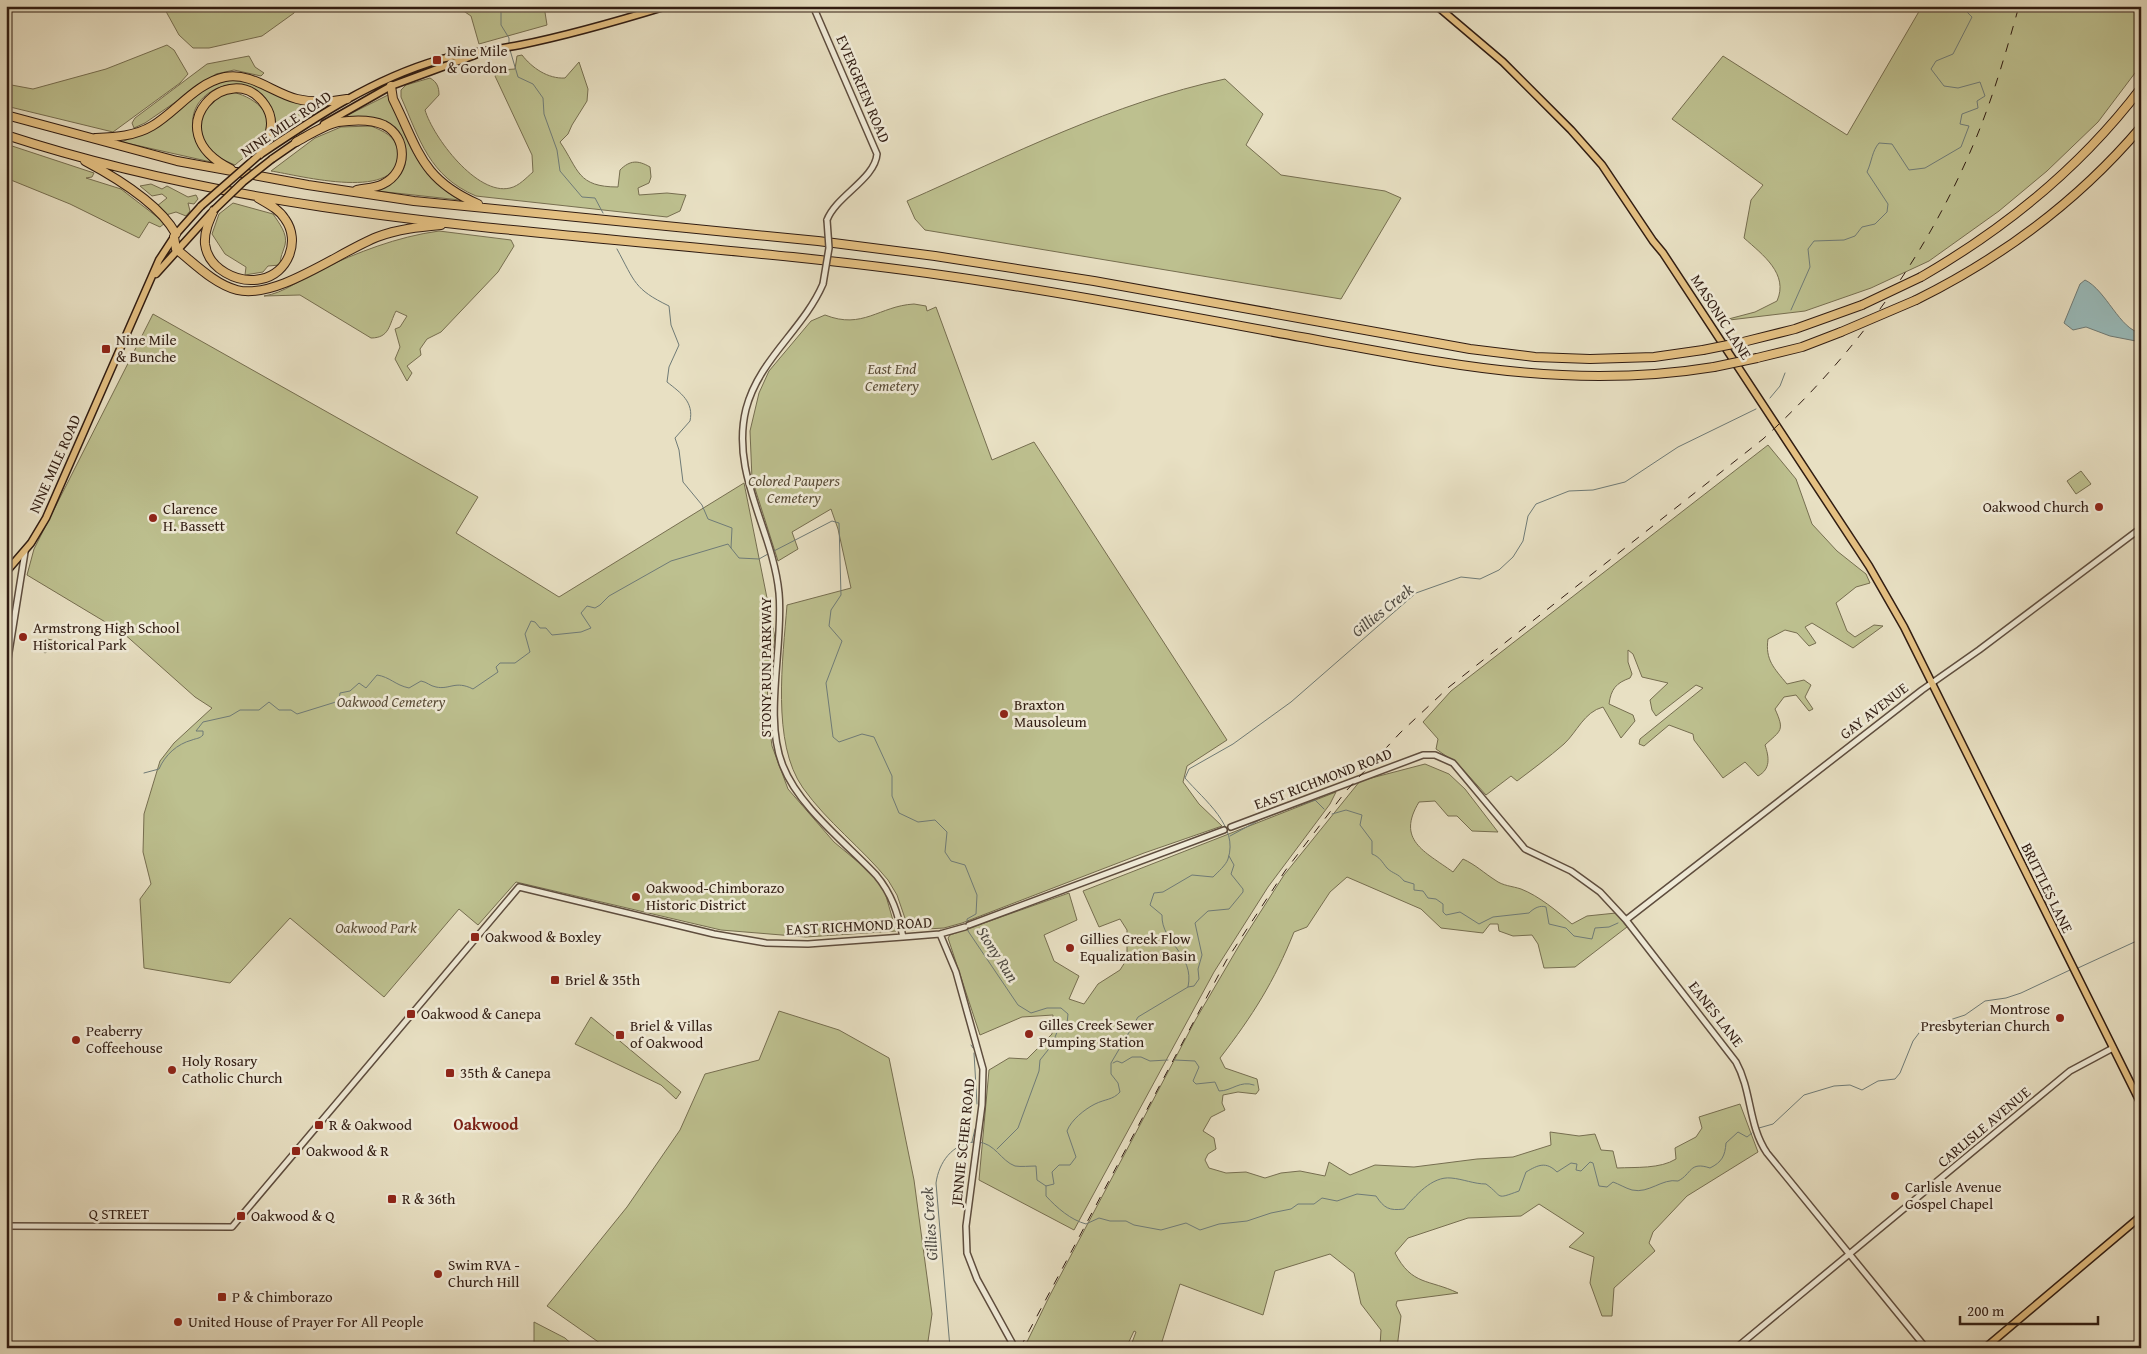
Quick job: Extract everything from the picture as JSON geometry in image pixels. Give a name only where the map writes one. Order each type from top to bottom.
[{"type":"highway","points":[[91,139],[128,135],[144,130],[206,85],[224,77],[245,77],[300,100],[319,102],[347,99]]},
{"type":"highway","points":[[391,86],[394,99],[428,170],[451,191],[485,206]]},
{"type":"highway","points":[[6,116],[177,161],[414,201],[485,206],[824,242],[944,258],[1094,281],[1470,349],[1535,357],[1590,359],[1654,357],[1743,342],[1795,329],[1862,305],[1921,277],[2003,225],[2044,191],[2093,146],[2141,88]]},
{"type":"highway","points":[[237,172],[214,159],[204,150],[198,139],[198,116],[202,107],[211,96],[222,90],[238,89],[253,94],[262,101],[270,113],[272,125],[267,142],[260,155]]},
{"type":"highway","points":[[296,142],[330,124],[353,121],[374,122],[394,132],[402,152],[397,172],[383,184],[350,191]]},
{"type":"highway","points":[[6,134],[74,156],[254,196],[453,224],[734,250],[937,274],[1091,298],[1485,370],[1560,377],[1612,377],[1714,367],[1802,347],[1916,300],[1990,259],[2057,210],[2106,164],[2141,127]]},
{"type":"highway","points":[[74,156],[107,172],[138,195],[171,224],[175,235],[176,250],[216,280],[232,288],[263,291],[274,288],[384,235],[453,224]]},
{"type":"highway","points":[[214,210],[206,230],[205,243],[214,264],[236,277],[253,280],[267,278],[280,269],[288,260],[292,249],[292,236],[289,226],[282,215],[254,196]]},
{"type":"main road","name":"NINE MILE ROAD","points":[[6,572],[25,552],[46,518],[159,260],[175,235],[200,206],[260,155],[347,99],[386,79],[423,65],[458,55],[510,47],[584,30],[667,6]]},
{"type":"main road","name":"MASONIC LANE","points":[[1437,6],[1467,30],[1534,91],[1602,165],[1653,241],[1664,253],[1887,594],[1932,683]]},
{"type":"main road","name":"NINE MILE ROAD","points":[[152,278],[176,250],[243,182],[296,142],[339,114],[391,86],[478,53]]},
{"type":"main road","name":"BRITTLES LANE","points":[[1932,683],[2141,1104]]},
{"type":"main road","points":[[1985,1348],[2141,1216]]},
{"type":"street","name":"EVERGREEN ROAD","points":[[813,6],[877,154],[870,170],[832,211],[827,220]]},
{"type":"street","name":"STONY RUN PARKWAY","points":[[827,220],[830,248],[823,284],[814,304],[772,356],[753,388],[743,427],[743,457],[747,480],[772,555],[780,602],[775,712],[776,738],[782,765],[799,794],[882,882],[894,904],[903,938]]},
{"type":"street","name":"GAY AVENUE","points":[[1626,920],[1932,683],[2141,528]]},
{"type":"street","points":[[6,671],[25,552]]},
{"type":"street","name":"EAST RICHMOND ROAD","points":[[1230,827],[1423,754]]},
{"type":"street","name":"EANES LANE","points":[[1423,754],[1435,755],[1453,763],[1525,849],[1583,878],[1600,892],[1626,920],[1730,1052],[1745,1079],[1755,1128],[1763,1147],[1926,1348]]},
{"type":"street","name":"EAST RICHMOND ROAD","points":[[232,1227],[519,887],[739,939],[808,944],[903,938],[940,934],[967,926],[1224,830]]},
{"type":"street","name":"JENNIE SCHER ROAD","points":[[940,934],[956,972],[981,1059],[984,1092],[966,1226],[967,1252],[977,1279],[1015,1348]]},
{"type":"street","name":"CARLISLE AVENUE","points":[[1736,1348],[2070,1071],[2113,1048]]},
{"type":"street","name":"Q STREET","points":[[6,1226],[232,1227]]},
{"type":"green space","points":[[163,6],[297,6],[294,13],[262,36],[209,48],[193,48],[179,35]]},
{"type":"green space","points":[[456,6],[544,6],[547,25],[479,44],[471,16]]},
{"type":"green space","points":[[1919,6],[2141,6],[2141,65],[2098,122],[2047,171],[1999,211],[1929,261],[1871,288],[1805,311],[1721,321],[1755,312],[1777,301],[1780,282],[1777,274],[1766,258],[1744,238],[1751,200],[1763,185],[1672,119],[1723,56],[1847,135],[1921,8]]},
{"type":"green space","points":[[167,45],[174,50],[188,74],[180,83],[113,132],[6,106],[6,84],[33,89],[106,69]]},
{"type":"green space","points":[[522,55],[541,72],[559,78],[565,78],[579,62],[588,89],[587,101],[568,134],[560,142],[581,175],[594,184],[618,187],[620,170],[627,164],[634,162],[642,163],[650,167],[651,177],[649,183],[638,188],[639,195],[667,193],[686,195],[680,211],[667,217],[476,196],[460,188],[447,178],[428,155],[421,142],[401,97],[401,90],[406,85],[430,78],[434,81],[438,87],[439,95],[425,110],[437,135],[458,162],[471,174],[484,183],[497,188],[510,188],[519,184],[533,172],[532,155],[495,76],[499,70],[515,69],[517,56]]},
{"type":"green space","points":[[249,56],[255,67],[264,73],[261,76],[234,70],[216,74],[145,123],[134,128],[132,123],[135,118],[207,64]]},
{"type":"green space","points":[[1225,79],[1263,114],[1246,145],[1281,175],[1385,191],[1401,198],[1341,299],[925,230],[915,219],[907,201],[1103,116],[1183,89]]},
{"type":"green space","points":[[224,80],[246,81],[330,105],[269,144],[275,121],[273,112],[264,98],[250,88],[233,85],[224,86],[201,99],[195,109],[193,119],[196,141],[202,152],[211,162],[122,142],[163,122],[207,88]]},
{"type":"green space","points":[[231,92],[254,101],[261,107],[268,121],[268,129],[261,141],[235,165],[215,155],[205,146],[201,127],[203,113],[211,102]]},
{"type":"green space","points":[[388,95],[408,141],[423,168],[433,180],[460,200],[377,191],[401,174],[406,158],[400,135],[395,128],[381,120],[342,118]]},
{"type":"green space","points":[[371,126],[392,138],[397,146],[395,167],[384,177],[368,182],[347,182],[271,171],[315,138],[341,127]]},
{"type":"green space","points":[[6,144],[94,173],[92,177],[86,178],[121,189],[165,223],[160,227],[149,222],[139,238],[70,204],[6,178]]},
{"type":"green space","points":[[151,184],[162,189],[167,186],[188,197],[196,195],[198,199],[194,204],[188,203],[190,211],[186,216],[176,212],[166,215],[157,206],[167,198],[162,194],[152,196],[140,186]]},
{"type":"green space","points":[[233,203],[273,214],[282,229],[286,241],[280,265],[268,266],[263,272],[245,275],[246,267],[225,254],[212,234],[219,214]]},
{"type":"green space","points":[[439,231],[511,240],[514,246],[498,272],[441,332],[427,339],[420,349],[421,355],[407,366],[412,373],[407,381],[395,359],[400,347],[395,329],[400,327],[407,316],[396,311],[385,333],[382,336],[371,338],[300,295],[264,296],[285,289],[319,270],[363,251],[408,237]]},
{"type":"green space","points":[[914,304],[926,306],[927,311],[936,307],[992,460],[1034,442],[1227,740],[1187,766],[1183,782],[1199,804],[1222,826],[1144,853],[962,923],[944,928],[909,930],[897,895],[888,880],[812,800],[793,769],[786,748],[783,724],[782,674],[787,605],[851,588],[838,529],[831,509],[792,532],[798,549],[778,561],[752,479],[750,431],[759,393],[769,371],[811,321],[825,315],[838,319],[861,319]]},
{"type":"green space","name":"Oakwood Cemetery","points":[[153,314],[478,497],[456,533],[559,597],[744,483],[775,638],[768,675],[767,710],[772,746],[788,789],[834,842],[882,882],[896,931],[806,937],[721,930],[516,882],[478,925],[459,909],[384,997],[290,918],[230,983],[144,968],[140,899],[151,884],[143,852],[144,814],[160,761],[174,743],[212,708],[195,697],[122,632],[27,575],[34,549]]},
{"type":"green space","points":[[1768,445],[1796,479],[1812,524],[1837,551],[1866,574],[1870,583],[1856,587],[1836,603],[1847,631],[1855,637],[1874,625],[1883,626],[1853,648],[1812,623],[1805,627],[1816,643],[1809,646],[1797,633],[1785,630],[1768,639],[1769,658],[1774,668],[1787,684],[1804,680],[1811,685],[1805,697],[1813,709],[1809,711],[1796,695],[1784,697],[1775,709],[1780,722],[1780,730],[1765,745],[1768,762],[1762,773],[1758,776],[1745,762],[1723,778],[1694,740],[1693,734],[1669,725],[1644,746],[1639,744],[1640,739],[1703,688],[1696,685],[1656,716],[1652,710],[1650,700],[1668,683],[1642,677],[1633,654],[1628,650],[1628,662],[1632,674],[1630,678],[1615,687],[1609,704],[1633,715],[1635,721],[1621,738],[1603,707],[1591,713],[1564,744],[1541,763],[1517,781],[1511,776],[1486,795],[1459,765],[1436,749],[1438,739],[1423,722],[1451,691]]},
{"type":"green space","points":[[2081,471],[2091,484],[2076,494],[2067,481]]},
{"type":"green space","points":[[47,639],[57,641],[58,644],[45,653],[40,649],[42,642]]},
{"type":"green space","points":[[1425,764],[1449,774],[1465,789],[1498,832],[1472,831],[1457,816],[1448,816],[1435,801],[1419,802],[1413,815],[1411,826],[1412,835],[1423,851],[1453,872],[1463,859],[1498,882],[1521,889],[1534,896],[1572,924],[1587,916],[1616,913],[1627,927],[1575,967],[1544,968],[1538,944],[1532,935],[1513,936],[1499,931],[1498,924],[1490,924],[1483,933],[1441,928],[1421,909],[1347,877],[1330,892],[1307,927],[1294,932],[1279,967],[1262,998],[1220,1058],[1225,1068],[1257,1079],[1259,1090],[1256,1094],[1238,1092],[1223,1095],[1222,1103],[1225,1110],[1211,1117],[1203,1131],[1214,1138],[1216,1149],[1208,1154],[1205,1160],[1209,1168],[1226,1173],[1246,1172],[1265,1178],[1281,1173],[1300,1171],[1325,1176],[1329,1162],[1350,1175],[1375,1165],[1414,1167],[1477,1159],[1513,1157],[1551,1145],[1550,1132],[1579,1136],[1595,1134],[1601,1150],[1613,1151],[1617,1168],[1655,1166],[1676,1159],[1675,1148],[1696,1137],[1702,1128],[1699,1117],[1740,1104],[1758,1152],[1687,1196],[1653,1232],[1649,1243],[1655,1251],[1614,1288],[1612,1316],[1602,1316],[1590,1283],[1594,1257],[1569,1247],[1584,1233],[1539,1204],[1521,1216],[1468,1218],[1408,1238],[1395,1253],[1401,1264],[1422,1280],[1458,1293],[1397,1301],[1396,1305],[1401,1316],[1397,1348],[1380,1346],[1381,1330],[1361,1304],[1354,1273],[1330,1254],[1275,1271],[1263,1315],[1180,1284],[1160,1348],[1130,1348],[1136,1332],[1134,1331],[1126,1348],[1024,1348],[1050,1295],[1196,1019],[1240,944],[1284,875],[1360,781]]},
{"type":"green space","points":[[1336,792],[1330,804],[1268,887],[1214,972],[1074,1230],[979,1180],[989,1070],[1009,1058],[1027,1059],[1052,1034],[1053,1015],[1022,1017],[980,1035],[948,938],[950,935],[1069,893],[1077,920],[1044,935],[1054,961],[1079,976],[1069,999],[1084,1004],[1098,984],[1120,970],[1127,959],[1127,930],[1120,919],[1099,927],[1083,891]]},
{"type":"green space","points":[[779,1011],[839,1030],[889,1058],[914,1180],[932,1314],[927,1348],[607,1348],[547,1306],[627,1207],[680,1130],[705,1074],[759,1060]]},
{"type":"green space","points":[[591,1017],[681,1092],[676,1099],[661,1085],[575,1044]]},
{"type":"green space","points":[[534,1322],[565,1338],[576,1348],[534,1348]]},
{"type":"water","points":[[2085,280],[2100,292],[2126,325],[2141,333],[2141,342],[2110,336],[2086,327],[2073,330],[2064,323],[2080,284]]},
{"type":"waterway","points":[[501,6],[501,25],[509,38],[509,43]]},
{"type":"waterway","name":"Gillies Creek","points":[[1791,310],[1810,267],[1808,249],[1814,241],[1844,240],[1855,236],[1862,227],[1875,224],[1887,212],[1888,204],[1867,172],[1873,153],[1879,143],[1892,144],[1909,170],[1925,168],[1961,147],[1969,126],[1960,124],[1962,114],[1978,108],[1977,101],[1985,96],[1980,82],[1958,88],[1944,86],[1931,69],[1936,61],[1953,54],[1972,17],[1961,6]]},
{"type":"waterway","points":[[510,50],[518,77],[533,84],[543,98],[544,114],[557,150],[560,171],[582,197],[595,198],[603,213]]},
{"type":"waterway","points":[[617,249],[637,284],[649,295],[669,306],[671,325],[679,345],[669,367],[667,382],[685,398],[691,414],[690,421],[675,438],[679,450],[683,482],[702,505],[708,519],[732,528],[731,548],[739,558],[759,559],[768,554]]},
{"type":"waterway","name":"Gillies Creek","points":[[1770,398],[1780,386],[1785,373]]},
{"type":"waterway","name":"Gillies Creek","points":[[978,1142],[989,1145],[1010,1164],[1015,1166],[1036,1166],[1037,1180],[1046,1186],[1054,1184],[1052,1172],[1059,1165],[1070,1165],[1076,1157],[1067,1131],[1072,1123],[1091,1106],[1112,1098],[1120,1092],[1118,1083],[1111,1074],[1111,1063],[1138,1017],[1188,987],[1189,976],[1183,957],[1167,933],[1163,925],[1162,915],[1150,905],[1154,893],[1163,892],[1192,875],[1213,877],[1227,861],[1230,847],[1229,836],[1218,814],[1185,778],[1189,769],[1233,744],[1291,702],[1416,593],[1461,577],[1480,579],[1499,570],[1513,557],[1523,541],[1528,516],[1536,504],[1569,491],[1593,490],[1625,482],[1678,447],[1756,409]]},
{"type":"waterway","name":"Stony Run","points":[[772,552],[832,521],[839,523],[841,595],[831,610],[829,626],[842,641],[826,683],[833,737],[839,742],[862,734],[874,737],[892,776],[892,796],[899,813],[918,822],[935,820],[947,832],[945,852],[951,861],[965,865],[977,895],[976,914],[967,919],[968,931],[1018,1005],[1031,1013],[1047,1008],[1061,1008],[1068,1014],[1067,1024],[1057,1032],[1052,1045],[1040,1060],[1039,1071],[1018,1128],[997,1149]]},
{"type":"waterway","points":[[144,773],[159,769],[168,755],[177,747],[202,736],[203,731],[196,731],[203,722],[230,716],[240,710],[259,710],[269,702],[279,710],[291,710],[297,714],[339,701],[340,693],[350,691],[359,683],[366,688],[377,675],[386,677],[409,688],[421,681],[441,688],[462,685],[473,689],[498,672],[496,667],[500,663],[515,663],[530,652],[525,634],[531,621],[535,622],[540,628],[546,628],[552,635],[581,632],[591,628],[581,613],[587,606],[595,608],[609,596],[671,561],[728,544],[731,548]]},
{"type":"waterway","points":[[1230,836],[1267,816],[1315,800],[1324,809]]},
{"type":"waterway","points":[[1332,814],[1346,810],[1362,815],[1360,825],[1372,841],[1372,854],[1404,881],[1414,884],[1414,890],[1423,891],[1428,898],[1436,899],[1443,904],[1443,912],[1446,915],[1460,912],[1479,924],[1493,917],[1529,913],[1537,907],[1544,906],[1546,907],[1549,924],[1566,928],[1574,936],[1592,939],[1595,928],[1609,927],[1618,923]]},
{"type":"waterway","name":"Gillies Creek","points":[[1188,987],[1194,986],[1199,979],[1198,969],[1202,955],[1195,923],[1208,911],[1229,909],[1243,892],[1243,889],[1231,874],[1234,865],[1229,856]]},
{"type":"waterway","points":[[2078,968],[2141,939]]},
{"type":"waterway","points":[[1759,1128],[1773,1124],[1804,1095],[1834,1086],[1850,1085],[1862,1090],[1878,1081],[1895,1079],[1900,1073],[1913,1041],[1922,1029],[1965,1015],[1985,1001],[2006,998],[2021,993],[2070,970]]},
{"type":"waterway","points":[[974,1053],[977,1104]]},
{"type":"waterway","points":[[1113,1063],[1117,1061],[1122,1063],[1132,1057],[1141,1057],[1150,1061],[1168,1060]]},
{"type":"waterway","points":[[1175,1060],[1195,1061],[1199,1067],[1193,1081],[1196,1084],[1215,1082],[1219,1091],[1244,1084],[1254,1085]]},
{"type":"waterway","points":[[972,1142],[975,1129]]},
{"type":"waterway","points":[[1046,1186],[1046,1196],[1055,1205],[1070,1217],[1086,1224],[1099,1218],[1110,1221],[1126,1221],[1134,1225],[1161,1230],[1186,1223],[1200,1230],[1219,1224],[1247,1221],[1291,1209],[1298,1204],[1314,1204],[1322,1198],[1337,1201],[1357,1194],[1376,1196],[1384,1206],[1394,1210],[1404,1209],[1424,1188],[1444,1178],[1486,1184],[1500,1196],[1506,1196],[1519,1191],[1526,1172],[1542,1165],[1549,1166],[1557,1172],[1571,1163],[1577,1164],[1576,1170],[1581,1171],[1590,1162],[1593,1163],[1599,1186],[1607,1187],[1613,1182],[1632,1190],[1644,1190],[1666,1182],[1678,1181],[1694,1167],[1703,1166],[1710,1168],[1720,1161],[1724,1155],[1726,1143],[1738,1132],[1747,1137],[1752,1133]]},
{"type":"waterway","name":"Gillies Creek","points":[[950,1348],[936,1183],[940,1168],[948,1155],[959,1146],[974,1142]]},
{"type":"railway","points":[[1020,1348],[1226,961],[1285,871],[1346,791],[1400,733],[1449,687],[1763,439],[1828,374],[1885,303],[1934,226],[1974,143],[2004,58],[2019,6]]},
{"type":"place","name":"Nine Mile & Gordon","points":[[437,60]]},
{"type":"place","name":"Nine Mile & Bunche","points":[[106,349]]},
{"type":"place","name":"Oakwood Church","points":[[2099,507]]},
{"type":"place","name":"Clarence H. Bassett","points":[[153,518]]},
{"type":"place","name":"Armstrong High School Historical Park","points":[[23,637]]},
{"type":"place","name":"Braxton Mausoleum","points":[[1004,714]]},
{"type":"place","name":"Oakwood-Chimborazo Historic District","points":[[636,897]]},
{"type":"place","name":"Oakwood & Boxley","points":[[475,937]]},
{"type":"place","name":"Gillies Creek Flow Equalization Basin","points":[[1070,948]]},
{"type":"place","name":"Briel & 35th","points":[[555,980]]},
{"type":"place","name":"Oakwood & Canepa","points":[[411,1014]]},
{"type":"place","name":"Montrose Presbyterian Church","points":[[2060,1018]]},
{"type":"place","name":"Gilles Creek Sewer Pumping Station","points":[[1029,1034]]},
{"type":"place","name":"Briel & Villas of Oakwood","points":[[620,1035]]},
{"type":"place","name":"Peaberry Coffeehouse","points":[[76,1040]]},
{"type":"place","name":"Holy Rosary Catholic Church","points":[[172,1070]]},
{"type":"place","name":"35th & Canepa","points":[[450,1073]]},
{"type":"place","name":"R & Oakwood","points":[[319,1125]]},
{"type":"place","name":"Oakwood & R","points":[[296,1151]]},
{"type":"place","name":"Carlisle Avenue Gospel Chapel","points":[[1895,1196]]},
{"type":"place","name":"R & 36th","points":[[392,1199]]},
{"type":"place","name":"Oakwood & Q","points":[[241,1216]]},
{"type":"place","name":"Swim RVA - Church Hill","points":[[438,1274]]},
{"type":"place","name":"P & Chimborazo","points":[[222,1297]]},
{"type":"place","name":"United House of Prayer For All People","points":[[178,1322]]},
{"type":"district","name":"Oakwood","points":[[486,1124]]},
{"type":"park label","name":"East End Cemetery","points":[[892,378]]},
{"type":"park label","name":"Colored Paupers Cemetery","points":[[794,490]]},
{"type":"park label","name":"Oakwood Park","points":[[376,928]]}]
